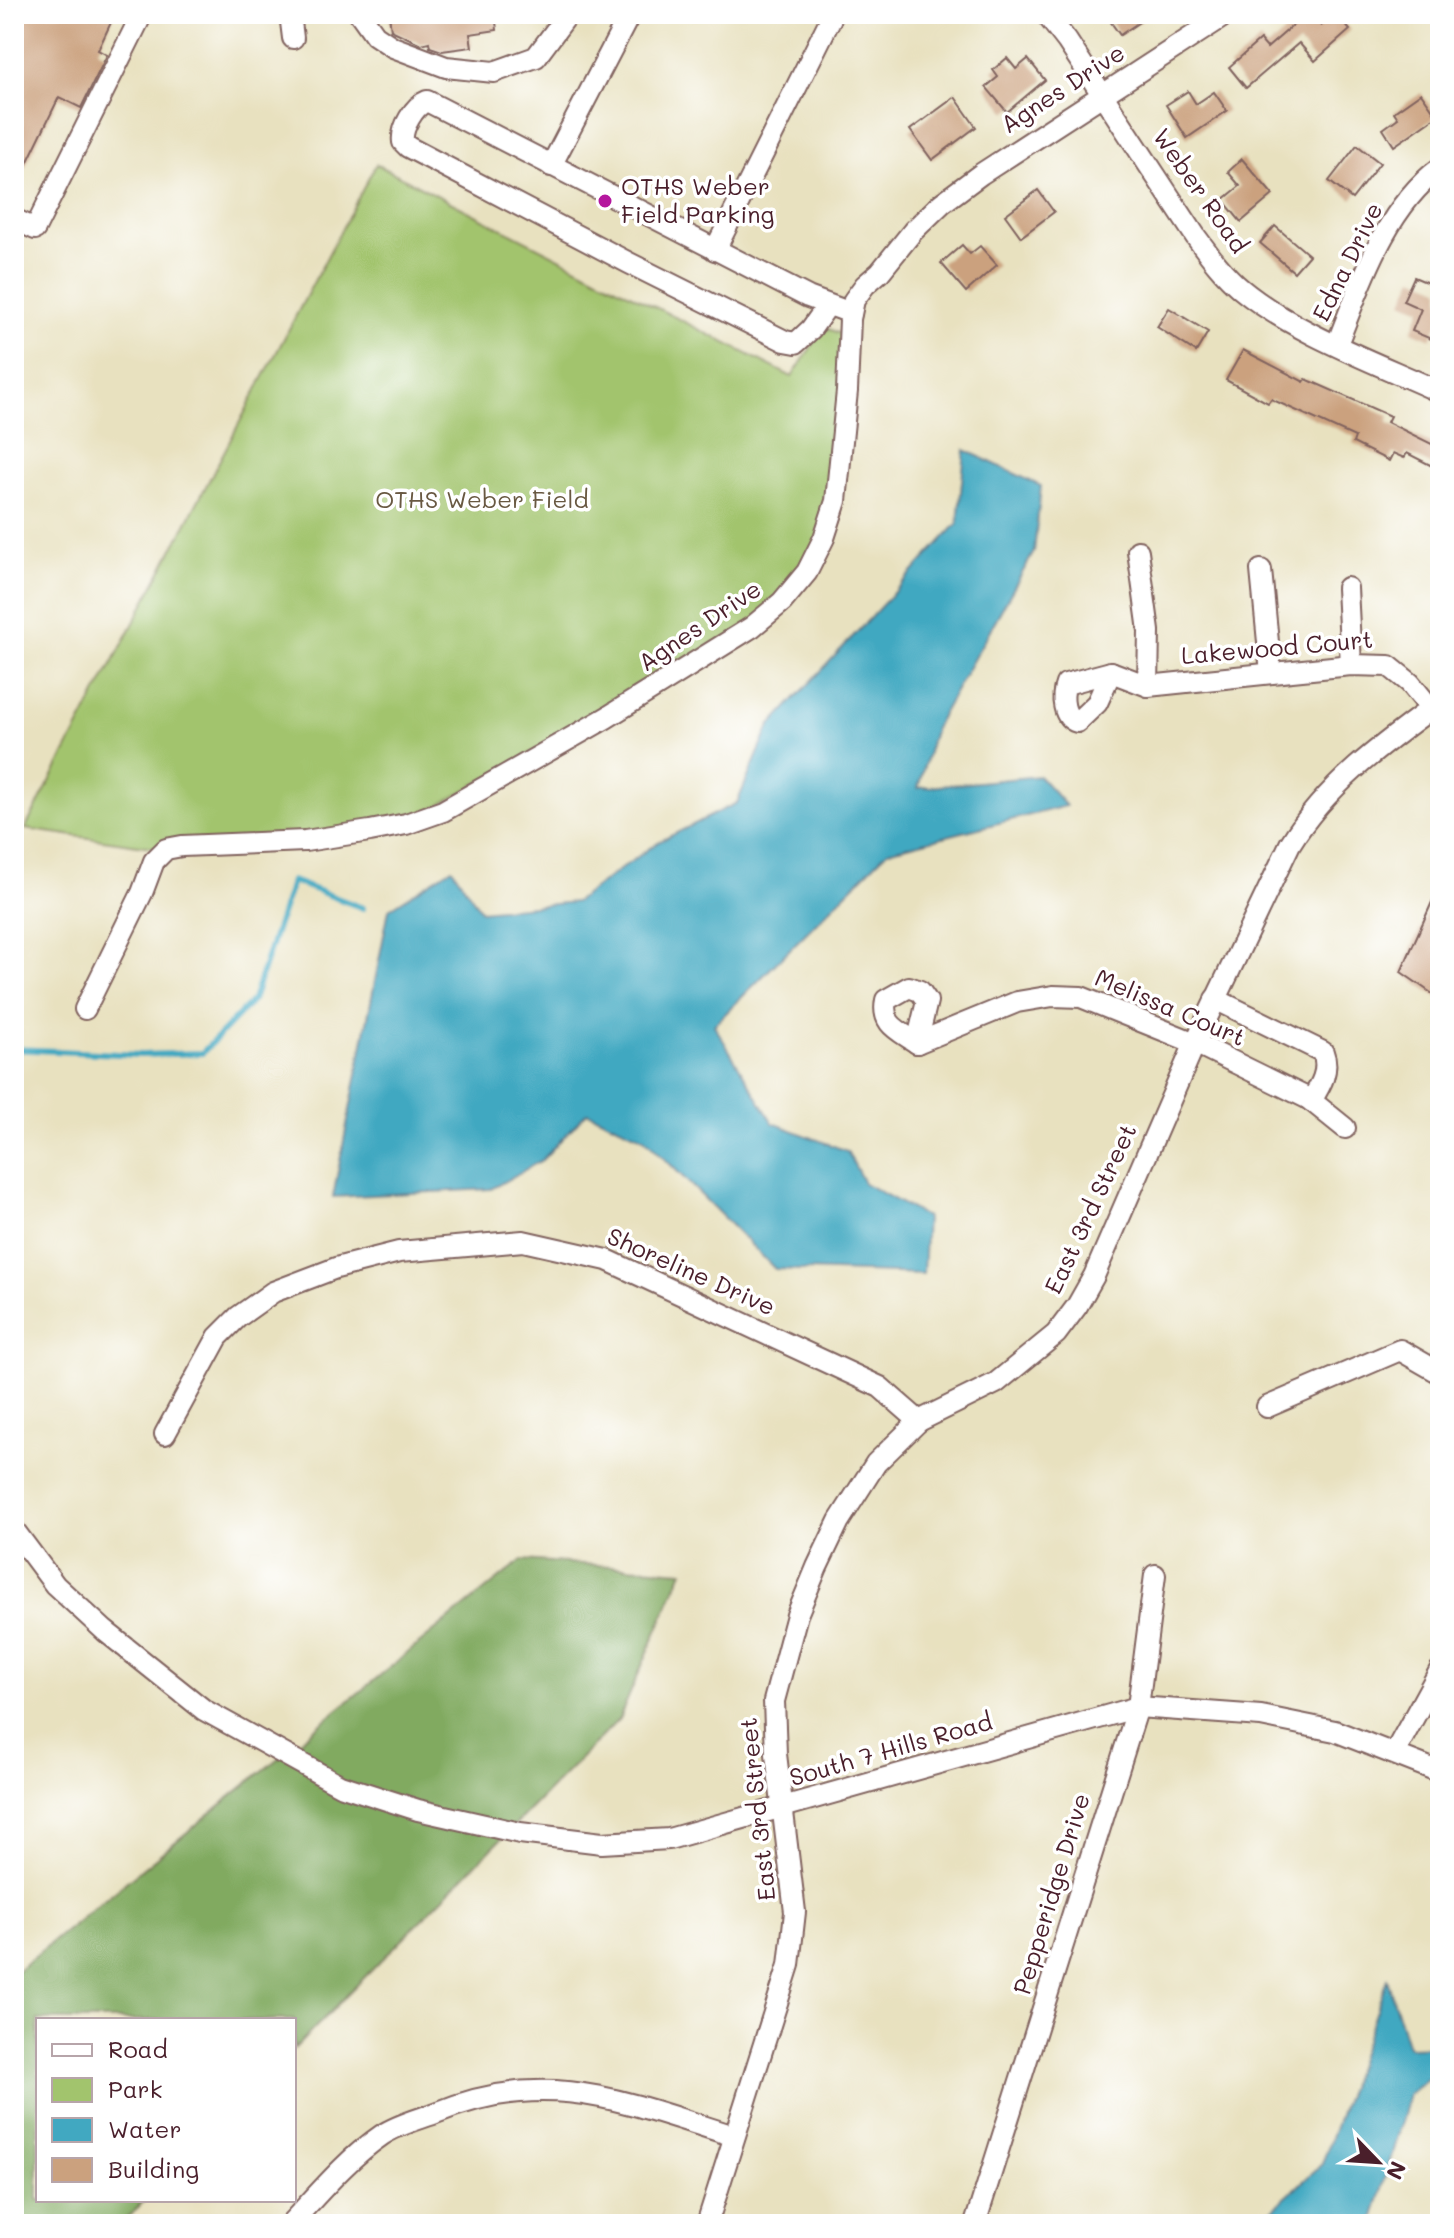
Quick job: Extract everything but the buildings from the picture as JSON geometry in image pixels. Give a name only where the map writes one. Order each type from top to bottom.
[{"type":"street","points":[[14,219],[35,229],[142,14]]},
{"type":"street","points":[[290,14],[293,38]]},
{"type":"street","points":[[360,14],[375,35],[393,47],[446,67],[494,72],[536,57],[568,14]]},
{"type":"street","points":[[551,166],[630,14]]},
{"type":"street","points":[[715,250],[833,14]]},
{"type":"street","name":"Weber Road","points":[[1046,14],[1216,264],[1258,303],[1440,392]]},
{"type":"street","name":"Agnes Drive","points":[[85,1009],[142,893],[154,861],[166,849],[305,841],[406,824],[443,811],[720,649],[782,602],[807,572],[824,538],[836,501],[851,313],[854,300],[865,285],[942,203],[1102,94],[1227,14]]},
{"type":"street","points":[[828,305],[811,329],[796,343],[785,341],[408,147],[402,135],[417,108],[427,101],[808,297],[851,313]]},
{"type":"street","name":"Edna Drive","points":[[1337,344],[1361,283],[1390,226],[1417,191],[1440,168]]},
{"type":"street","points":[[1138,551],[1149,631],[1148,686]]},
{"type":"street","points":[[1261,570],[1271,673]]},
{"type":"street","points":[[1347,588],[1351,665]]},
{"type":"street","name":"Lakewood Court","points":[[1111,672],[1148,686],[1351,665],[1389,666],[1436,706]]},
{"type":"street","name":"East 3rd Street","points":[[707,2224],[789,1965],[795,1912],[776,1754],[774,1701],[797,1615],[839,1521],[876,1463],[919,1421],[996,1383],[1056,1334],[1070,1315],[1094,1276],[1215,999],[1305,819],[1380,747],[1436,706]]},
{"type":"street","name":"Melissa Court","points":[[917,1043],[1017,1002],[1053,996],[1081,997],[1195,1043],[1311,1101],[1345,1128]]},
{"type":"street","points":[[1215,999],[1323,1052],[1327,1062],[1322,1083],[1311,1101]]},
{"type":"street","name":"Shoreline Drive","points":[[165,1434],[218,1337],[238,1317],[273,1292],[336,1268],[399,1252],[523,1241],[607,1260],[880,1387],[919,1421]]},
{"type":"street","points":[[1267,1407],[1400,1350],[1440,1373]]},
{"type":"street","name":"South 7 Hills Road","points":[[14,1530],[55,1585],[105,1631],[204,1710],[340,1785],[428,1813],[520,1833],[602,1843],[669,1839],[1138,1707],[1261,1716],[1335,1731],[1440,1772]]},
{"type":"street","name":"Pepperidge Drive","points":[[975,2224],[1138,1707],[1155,1575]]},
{"type":"street","points":[[1395,1752],[1440,1670]]},
{"type":"street","points":[[290,2224],[346,2164],[384,2134],[444,2109],[524,2089],[591,2094],[734,2136]]},
{"type":"green space","name":"OTHS Weber Field","points":[[376,164],[792,377],[824,327],[848,337],[824,538],[752,627],[406,824],[166,849],[25,829]]},
{"type":"green space","points":[[522,1560],[683,1571],[619,1719],[296,2047],[296,2018],[36,2018],[36,2202],[143,2202],[121,2224],[14,2224],[14,1973]]},
{"type":"water","points":[[965,450],[1041,486],[1034,552],[935,727],[918,788],[1039,776],[1066,806],[888,851],[714,1025],[773,1123],[847,1151],[864,1183],[926,1217],[923,1274],[775,1269],[644,1138],[587,1112],[542,1160],[491,1189],[333,1197],[389,909],[452,868],[481,911],[575,902],[658,842],[737,803],[770,726],[958,523]]},
{"type":"water","points":[[1387,1979],[1408,2047],[1440,2046],[1440,2068],[1409,2094],[1372,2224],[1257,2224],[1322,2164]]},
{"type":"waterway","points":[[14,1049],[141,1055],[202,1053],[253,1000],[292,881],[363,908]]},
{"type":"place","name":"OTHS Weber Field Parking","points":[[605,201]]}]
